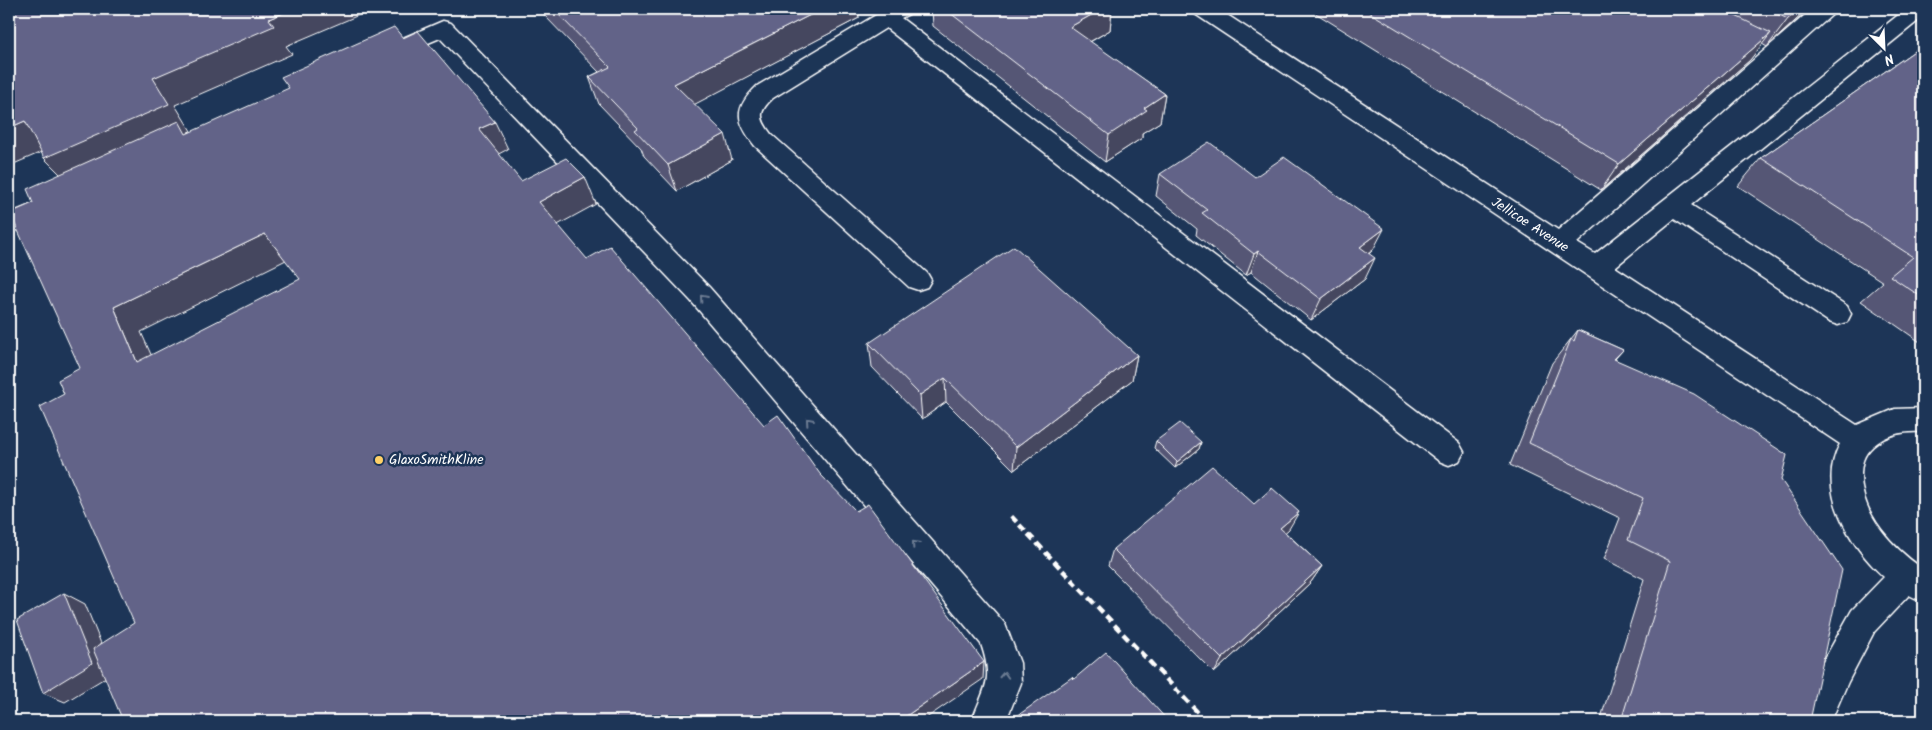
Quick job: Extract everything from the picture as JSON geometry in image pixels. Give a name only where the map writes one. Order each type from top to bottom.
[{"type":"lane","name":"Jellicoe Avenue","points":[[1203,9],[1857,440]]},
{"type":"lane","points":[[1558,244],[1761,55],[1825,9]]},
{"type":"lane","points":[[1596,268],[1919,9]]},
{"type":"lane","points":[[918,280],[763,140],[755,130],[749,114],[751,106],[765,92],[894,13],[1449,452]]},
{"type":"lane","points":[[371,61],[443,28],[700,294],[994,635],[1004,663],[1004,683],[989,721]]},
{"type":"lane","points":[[9,224],[72,196]]},
{"type":"lane","points":[[1673,206],[1838,314]]},
{"type":"lane","points":[[1814,721],[1836,671],[1863,621],[1914,582],[1870,539],[1849,501],[1845,467],[1857,440],[1883,423],[1923,420]]},
{"type":"building","points":[[9,9],[293,9],[269,19],[274,26],[153,78],[169,104],[44,158],[25,121],[9,128]]},
{"type":"building","points":[[553,9],[822,9],[674,84],[725,134],[668,165],[635,130],[638,128],[589,77],[610,67]]},
{"type":"building","points":[[945,9],[1102,9],[1070,27],[1165,94],[1144,108],[1147,110],[1109,135]]},
{"type":"building","points":[[1364,9],[1721,9],[1771,33],[1619,164]]},
{"type":"building","points":[[1766,9],[1800,9],[1788,19]]},
{"type":"building","name":"GlaxoSmithKline","points":[[394,27],[403,38],[418,31],[495,122],[479,129],[521,181],[566,158],[585,177],[539,202],[587,259],[610,246],[764,425],[778,415],[820,474],[856,511],[868,504],[984,662],[899,721],[123,721],[93,649],[134,623],[40,407],[64,394],[58,380],[80,368],[10,213],[33,203],[27,189],[179,121],[186,134],[289,88],[281,77]],"holes":[[[265,234],[300,279],[137,362],[114,307]]]},
{"type":"building","points":[[1923,45],[1923,298],[1890,276],[1913,257],[1761,158]]},
{"type":"building","points":[[1209,142],[1255,177],[1284,157],[1384,229],[1360,247],[1375,258],[1321,299],[1258,251],[1254,254],[1202,213],[1207,210],[1160,174]]},
{"type":"building","points":[[1014,246],[1137,355],[1016,447],[945,378],[920,395],[869,343]]},
{"type":"building","points":[[1578,330],[1623,350],[1614,359],[1694,394],[1787,455],[1781,480],[1842,570],[1810,721],[1621,721],[1670,561],[1628,540],[1643,498],[1529,443],[1571,339],[1574,341]]},
{"type":"building","points":[[1180,423],[1201,442],[1177,462],[1156,441]]},
{"type":"building","points":[[1212,466],[1254,504],[1272,488],[1299,512],[1280,528],[1322,566],[1222,659],[1113,549]]},
{"type":"building","points":[[64,593],[92,663],[43,693],[17,620]]},
{"type":"building","points":[[1106,652],[1168,721],[1010,721],[1072,677],[1074,679]]},
{"type":"railway","points":[[1011,516],[1206,721]]},
{"type":"place","name":"GlaxoSmithKline","points":[[379,460]]}]
